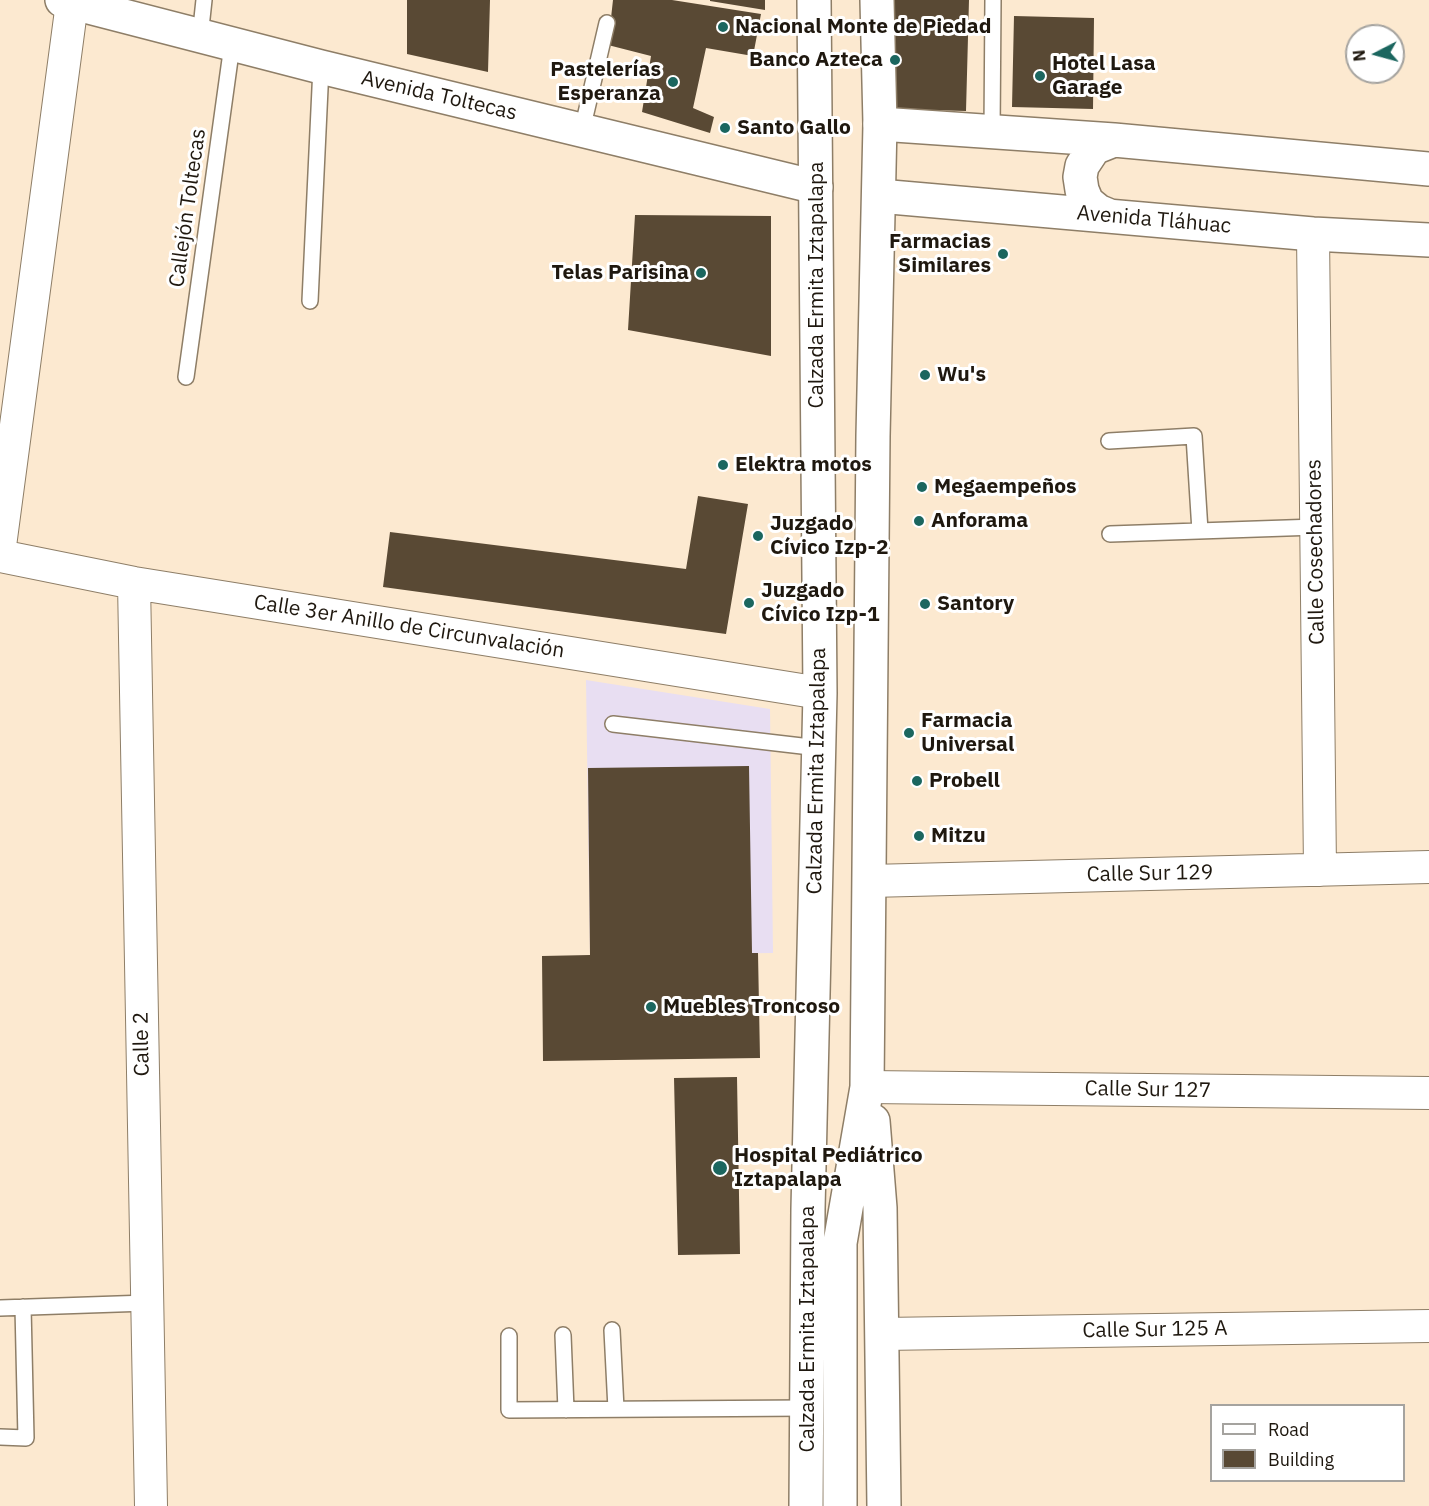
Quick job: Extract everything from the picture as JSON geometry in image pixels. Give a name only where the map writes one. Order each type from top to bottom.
[{"type":"main road","name":"Calzada Ermita Iztapalapa","points":[[806,1506],[809,1197],[820,693],[814,0]]},
{"type":"main road","name":"Calzada Ermita Iztapalapa","points":[[840,1506],[840,1243],[867,1087],[873,436],[880,124],[877,0]]},
{"type":"main road","name":"Avenida Toltecas","points":[[67,1],[232,45],[816,187]]},
{"type":"main road","points":[[880,124],[1114,140],[1429,169]]},
{"type":"main road","points":[[1110,216],[1098,211],[1088,202],[1082,190],[1080,177],[1087,156],[1104,143],[1114,140]]},
{"type":"main road","name":"Avenida Tláhuac","points":[[879,196],[1313,234],[1429,240]]},
{"type":"main road","name":"Calzada Ermita Iztapalapa","points":[[867,1087],[873,1125],[880,1208],[884,1506]]},
{"type":"street","points":[[0,546],[67,1]]},
{"type":"street","name":"Calle Cosechadores","points":[[1313,234],[1320,870]]},
{"type":"street","name":"Calle 3er Anillo de Circunvalación","points":[[0,556],[134,583],[820,693]]},
{"type":"street","name":"Calle 2","points":[[134,583],[151,1506]]},
{"type":"street","name":"Calle Sur 129","points":[[870,881],[1429,867]]},
{"type":"street","name":"Calle Sur 127","points":[[867,1087],[1429,1093]]},
{"type":"street","name":"Calle Sur 125 A","points":[[882,1334],[1429,1326]]},
{"type":"lane","points":[[200,37],[204,0]]},
{"type":"lane","points":[[992,132],[993,0]]},
{"type":"lane","points":[[582,130],[607,23]]},
{"type":"lane","name":"Callejón Toltecas","points":[[186,377],[232,45]]},
{"type":"lane","points":[[310,301],[321,67]]},
{"type":"lane","points":[[1109,441],[1194,435],[1200,531]]},
{"type":"lane","points":[[1110,534],[1316,527]]},
{"type":"lane","points":[[614,724],[819,747]]},
{"type":"lane","points":[[0,1308],[147,1303]]},
{"type":"lane","points":[[0,1437],[26,1438],[23,1308]]},
{"type":"lane","points":[[612,1330],[616,1409]]},
{"type":"lane","points":[[563,1335],[566,1410]]},
{"type":"lane","points":[[509,1336],[509,1410],[807,1408]]},
{"type":"shaded area","points":[[586,680],[770,709],[773,953],[590,955]]},
{"type":"building","points":[[407,0],[490,0],[488,72],[407,54]]},
{"type":"building","points":[[613,0],[672,0],[761,14],[753,56],[706,48],[693,108],[714,117],[710,133],[642,112],[651,56],[608,45]]},
{"type":"building","points":[[765,0],[765,10],[710,1]]},
{"type":"building","points":[[894,0],[969,0],[966,111],[892,109]]},
{"type":"building","points":[[1014,16],[1094,18],[1093,109],[1012,107]]},
{"type":"building","name":"Telas Parisina","points":[[635,215],[771,216],[771,356],[628,330]]},
{"type":"building","points":[[698,496],[748,504],[726,634],[383,587],[390,532],[686,569]]},
{"type":"building","points":[[749,766],[752,953],[758,953],[760,1058],[543,1061],[542,956],[590,955],[588,768]]},
{"type":"building","points":[[737,1077],[740,1254],[678,1255],[674,1078]]},
{"type":"place","name":"Nacional Monte de Piedad","points":[[723,27]]},
{"type":"place","name":"Banco Azteca","points":[[895,60]]},
{"type":"place","name":"Hotel Lasa Garage","points":[[1040,76]]},
{"type":"place","name":"Pastelerías Esperanza","points":[[673,82]]},
{"type":"place","name":"Santo Gallo","points":[[725,128]]},
{"type":"place","name":"Farmacias Similares","points":[[1003,254]]},
{"type":"place","name":"Telas Parisina","points":[[701,273]]},
{"type":"place","name":"Wu's","points":[[925,375]]},
{"type":"place","name":"Elektra motos","points":[[723,465]]},
{"type":"place","name":"Megaempeños","points":[[922,487]]},
{"type":"place","name":"Anforama","points":[[919,521]]},
{"type":"place","name":"Juzgado Cívico Izp-2","points":[[758,536]]},
{"type":"place","name":"Juzgado Cívico Izp-1","points":[[749,603]]},
{"type":"place","name":"Santory","points":[[925,604]]},
{"type":"place","name":"Farmacia Universal","points":[[909,733]]},
{"type":"place","name":"Probell","points":[[917,781]]},
{"type":"place","name":"Mitzu","points":[[919,836]]},
{"type":"place","name":"Muebles Troncoso","points":[[651,1007]]},
{"type":"place","name":"Hospital Pediátrico Iztapalapa","points":[[720,1168]]}]
